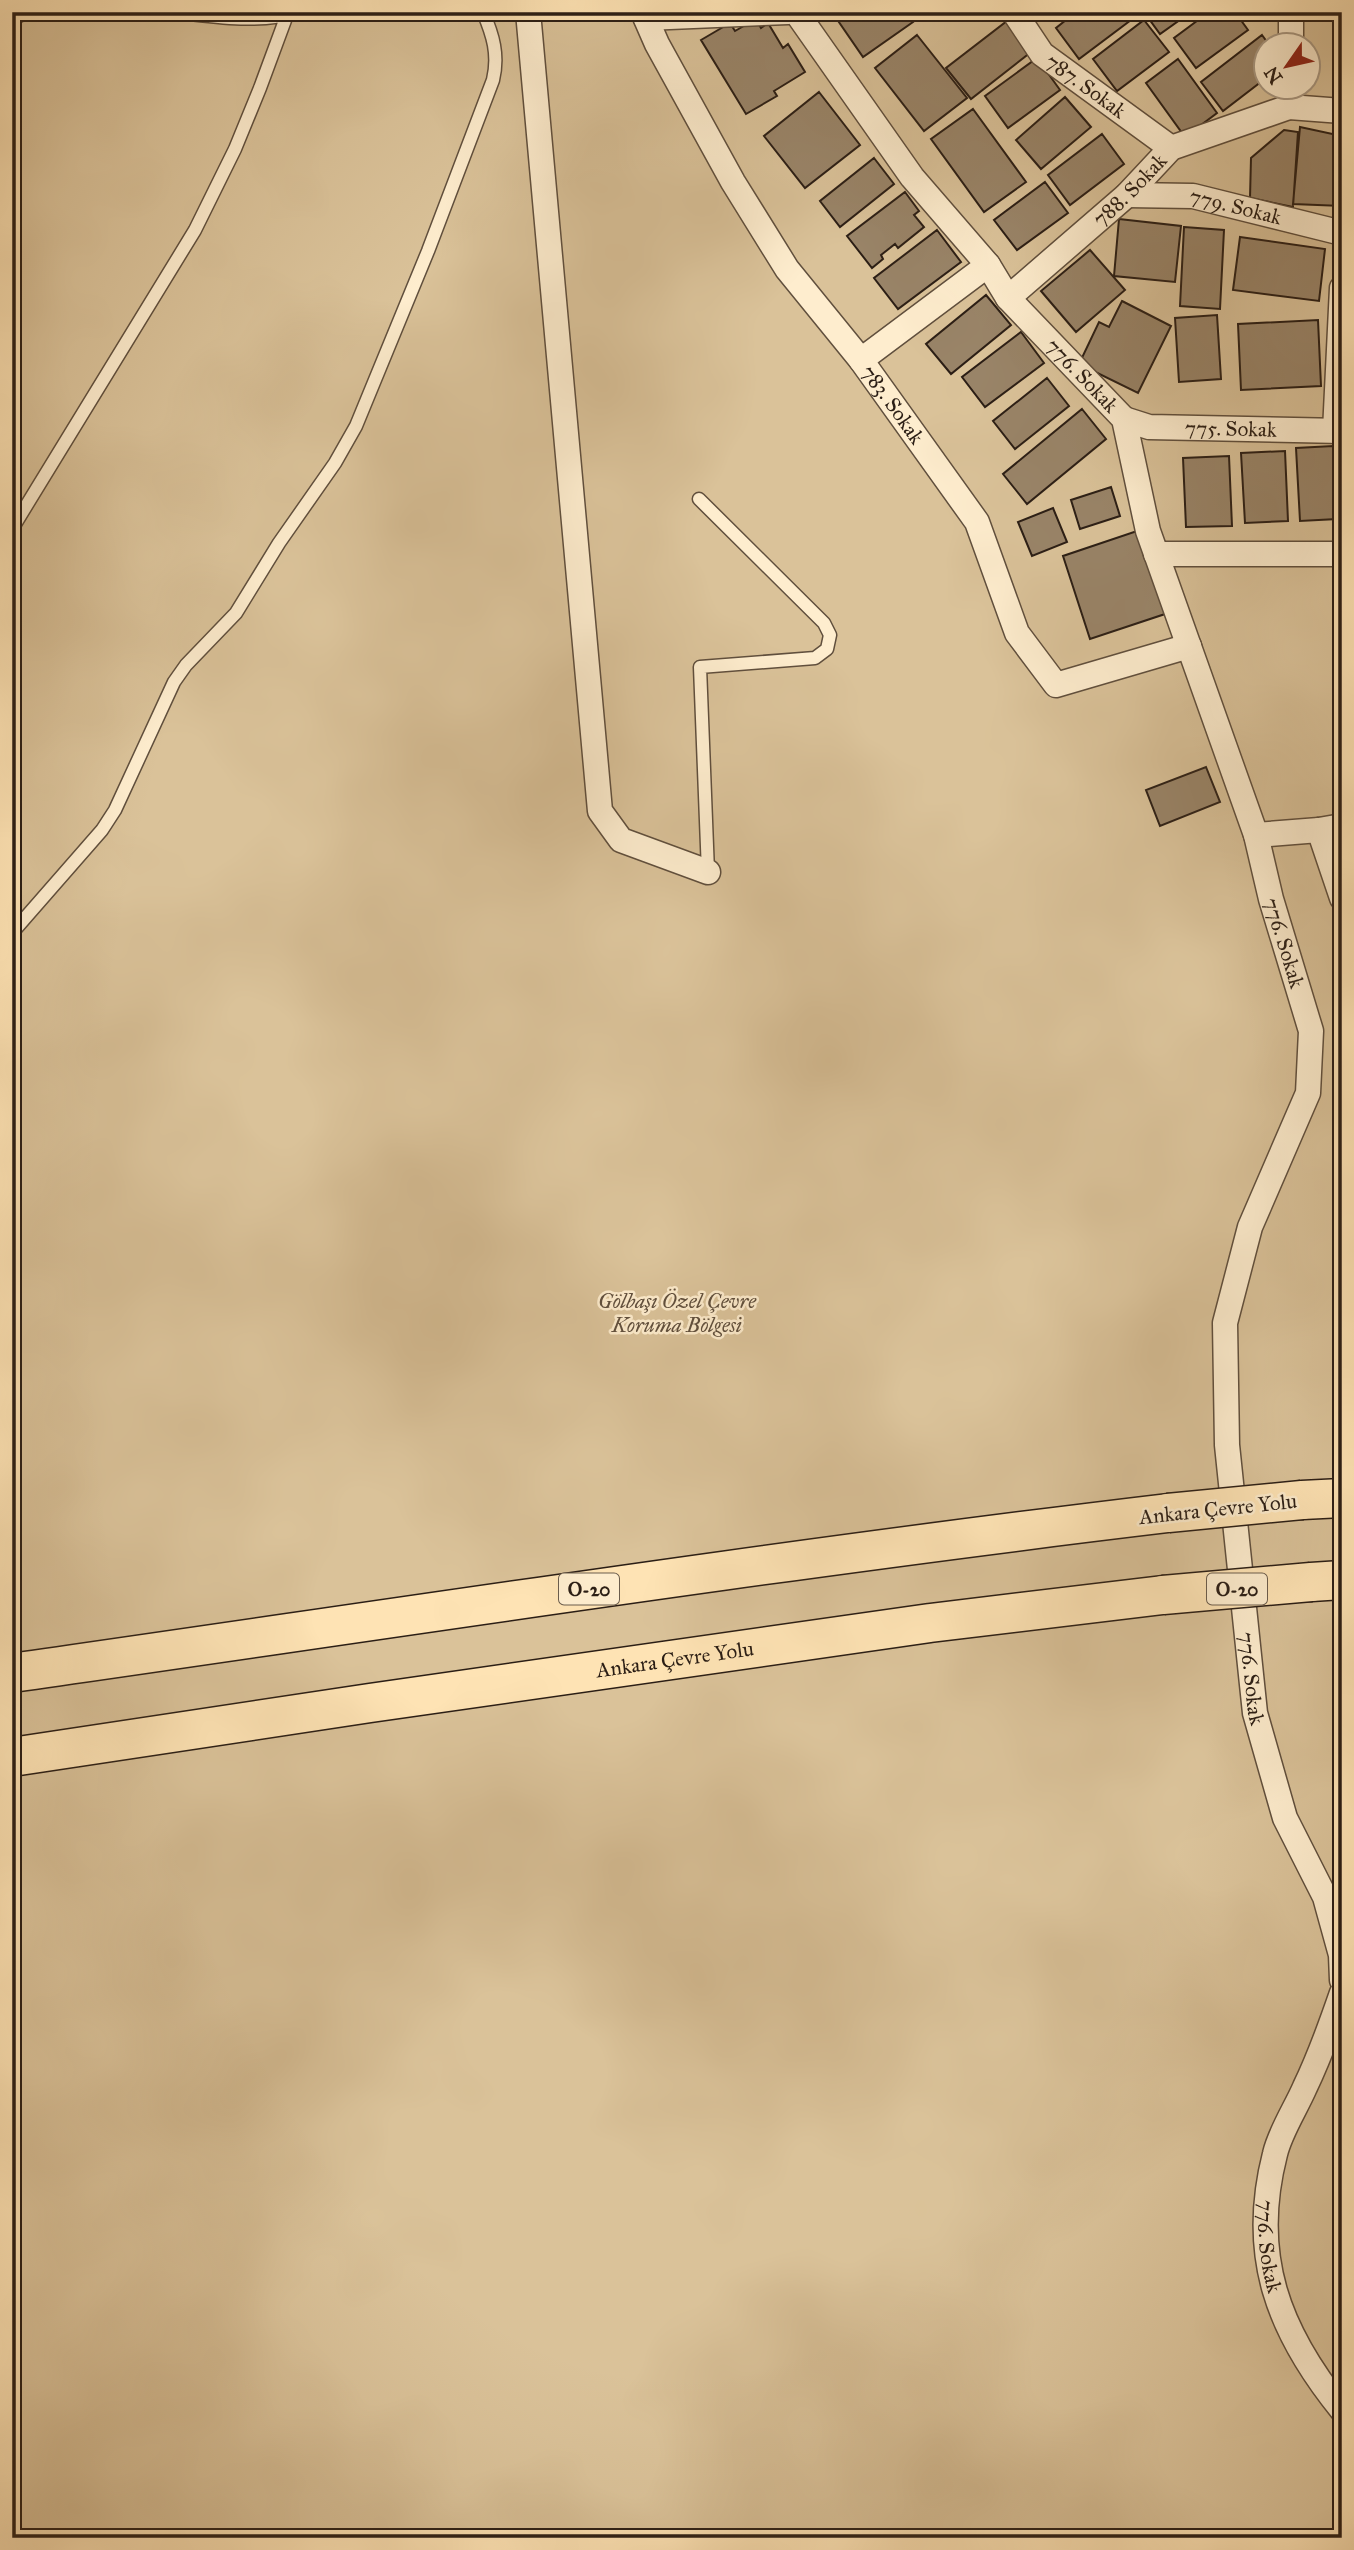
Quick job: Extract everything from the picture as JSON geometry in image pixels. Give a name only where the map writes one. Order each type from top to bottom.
[{"type":"highway","name":"Ankara Çevre Yolu","points":[[12,1673],[921,1542],[1168,1513],[1342,1498]]},
{"type":"highway","name":"Ankara Çevre Yolu","points":[[12,1757],[861,1632],[1163,1595],[1326,1581]]},
{"type":"street","points":[[528,12],[600,811],[621,840],[708,872]]},
{"type":"street","points":[[645,15],[788,12]]},
{"type":"street","name":"776. Sokak","points":[[796,12],[912,177],[988,265],[1008,298],[1124,419],[1147,531],[1256,835],[1311,1031],[1308,1093],[1250,1227],[1225,1323],[1227,1445],[1255,1713],[1285,1818],[1325,1897],[1341,1955],[1342,1980]]},
{"type":"street","name":"787. Sokak","points":[[1014,12],[1042,54],[1171,148]]},
{"type":"street","points":[[1291,32],[1292,12]]},
{"type":"street","name":"783. Sokak","points":[[645,15],[657,44],[733,182],[787,269],[861,360],[977,522],[1017,633],[1056,685],[1189,646]]},
{"type":"street","name":"788. Sokak","points":[[1008,298],[1127,195],[1171,148],[1277,102]]},
{"type":"street","points":[[1309,102],[1342,110]]},
{"type":"street","name":"779. Sokak","points":[[1127,195],[1193,196],[1342,233]]},
{"type":"street","points":[[861,360],[988,265]]},
{"type":"street","points":[[1338,431],[1342,288]]},
{"type":"street","name":"775. Sokak","points":[[1124,419],[1149,427],[1338,431]]},
{"type":"street","points":[[1156,554],[1342,554]]},
{"type":"street","points":[[1256,835],[1330,828],[1342,898]]},
{"type":"street","name":"776. Sokak","points":[[1342,1993],[1321,2053],[1275,2153],[1264,2216],[1269,2276],[1288,2328],[1320,2384],[1342,2410]]},
{"type":"lane","points":[[12,20],[26,12]]},
{"type":"lane","points":[[12,529],[195,230],[235,149],[292,14],[221,18],[174,12]]},
{"type":"lane","points":[[12,933],[102,830],[115,810],[174,682],[186,665],[236,612],[279,542],[335,463],[356,426],[428,251],[493,80],[497,61],[494,42],[483,12]]},
{"type":"lane","points":[[699,499],[805,603],[824,623],[830,635],[827,649],[815,658],[700,667],[708,872]]},
{"type":"green space","name":"Gölbaşı Özel Çevre Koruma Bölgesi","points":[[12,12],[1342,12],[1342,2538],[12,2538]]},
{"type":"building","points":[[832,12],[906,12],[913,22],[863,57]]},
{"type":"building","points":[[1076,12],[1132,12],[1135,17],[1079,59],[1056,28]]},
{"type":"building","points":[[1144,12],[1191,12],[1160,34]]},
{"type":"building","points":[[1209,12],[1235,12],[1248,30],[1196,68],[1174,38]]},
{"type":"building","points":[[756,19],[761,28],[768,23],[783,48],[788,44],[805,72],[774,91],[777,96],[746,114],[701,40],[730,23],[735,31]]},
{"type":"building","points":[[1144,20],[1169,52],[1117,91],[1093,59]]},
{"type":"building","points":[[1007,21],[1031,52],[971,99],[946,68]]},
{"type":"building","points":[[917,35],[967,98],[924,131],[875,68]]},
{"type":"building","points":[[1252,43],[1252,89],[1223,111],[1201,82]]},
{"type":"building","points":[[1037,58],[1060,90],[1008,128],[985,96]]},
{"type":"building","points":[[1178,59],[1217,113],[1185,137],[1146,83]]},
{"type":"building","points":[[819,92],[860,145],[805,188],[764,136]]},
{"type":"building","points":[[1065,97],[1091,127],[1041,169],[1016,140]]},
{"type":"building","points":[[973,109],[1026,182],[984,212],[931,139]]},
{"type":"building","points":[[1300,127],[1342,136],[1342,206],[1293,204]]},
{"type":"building","points":[[1284,130],[1298,132],[1293,207],[1250,198],[1251,158]]},
{"type":"building","points":[[1102,134],[1124,164],[1070,205],[1048,175]]},
{"type":"building","points":[[874,158],[894,184],[840,227],[820,201]]},
{"type":"building","points":[[1045,182],[1068,213],[1017,250],[994,220]]},
{"type":"building","points":[[905,192],[919,211],[914,215],[924,227],[898,248],[895,244],[881,255],[883,259],[872,268],[847,236]]},
{"type":"building","points":[[1119,219],[1181,226],[1175,282],[1114,276]]},
{"type":"building","points":[[1184,227],[1224,230],[1220,309],[1180,306]]},
{"type":"building","points":[[937,230],[961,262],[898,309],[874,278]]},
{"type":"building","points":[[1240,237],[1325,249],[1319,301],[1233,290]]},
{"type":"building","points":[[1090,250],[1125,290],[1076,332],[1041,291]]},
{"type":"building","points":[[986,295],[1011,325],[951,374],[926,344]]},
{"type":"building","points":[[1122,301],[1171,326],[1138,393],[1079,364],[1099,322],[1109,327]]},
{"type":"building","points":[[1217,315],[1221,379],[1179,382],[1175,318]]},
{"type":"building","points":[[1318,320],[1321,386],[1241,390],[1238,324]]},
{"type":"building","points":[[1021,332],[1044,363],[985,407],[962,377]]},
{"type":"building","points":[[1047,378],[1069,406],[1015,449],[993,421]]},
{"type":"building","points":[[1082,409],[1106,439],[1027,504],[1003,474]]},
{"type":"building","points":[[1333,446],[1337,519],[1300,521],[1296,448]]},
{"type":"building","points":[[1285,451],[1288,521],[1245,523],[1241,453]]},
{"type":"building","points":[[1229,456],[1232,526],[1186,527],[1183,458]]},
{"type":"building","points":[[1111,487],[1120,516],[1080,529],[1071,500]]},
{"type":"building","points":[[1053,508],[1067,542],[1032,556],[1018,522]]},
{"type":"building","points":[[1137,531],[1165,614],[1090,639],[1063,556]]},
{"type":"building","points":[[1206,767],[1220,802],[1160,826],[1146,790]]}]
